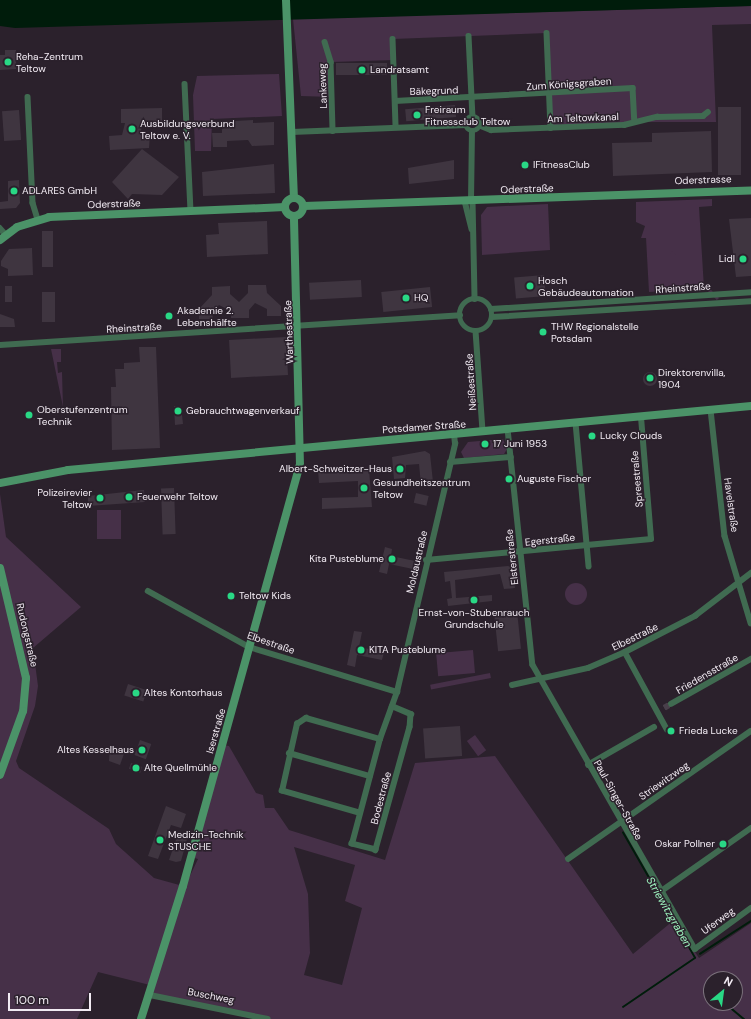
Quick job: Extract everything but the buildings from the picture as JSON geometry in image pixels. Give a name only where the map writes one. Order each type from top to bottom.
[{"type":"street","points":[[286,0],[294,197],[304,206],[302,212],[294,216],[284,207],[294,197]]},
{"type":"street","points":[[547,33],[551,128]]},
{"type":"street","points":[[469,36],[474,117],[481,126],[472,132]]},
{"type":"street","name":"Bäkegrund","points":[[393,39],[396,127]]},
{"type":"street","name":"Lankeweg","points":[[325,42],[331,62],[333,130]]},
{"type":"street","points":[[185,84],[191,211]]},
{"type":"street","name":"Zum Königsgraben","points":[[473,98],[550,95],[633,88],[635,122]]},
{"type":"street","points":[[28,97],[33,203],[38,219]]},
{"type":"street","name":"Bäkegrund","points":[[395,101],[473,98]]},
{"type":"street","name":"Am Teltowkanal","points":[[481,126],[491,130],[551,128],[703,116],[708,112]]},
{"type":"street","points":[[292,132],[466,125],[474,117]]},
{"type":"street","points":[[466,125],[472,132],[470,201],[475,299]]},
{"type":"street","name":"Oderstraße","points":[[304,206],[751,190]]},
{"type":"street","name":"Oderstraße","points":[[2,234],[38,219],[284,207]]},
{"type":"street","name":"Warthestraße","points":[[294,216],[299,326],[302,448]]},
{"type":"street","name":"Rheinstraße","points":[[491,309],[751,292]]},
{"type":"street","name":"Rheinstraße","points":[[726,294],[726,303]]},
{"type":"street","points":[[475,299],[483,300],[491,309],[492,317],[484,328],[476,331],[464,325],[460,315],[464,304],[475,299]]},
{"type":"street","name":"Rheinstraße","points":[[642,299],[643,308]]},
{"type":"street","name":"Rheinstraße","points":[[492,317],[751,301]]},
{"type":"street","points":[[559,304],[560,313]]},
{"type":"street","name":"Rheinstraße","points":[[0,345],[460,315]]},
{"type":"street","name":"Neißestraße","points":[[476,331],[483,432]]},
{"type":"street","name":"Potsdamer Straße","points":[[0,483],[99,468],[751,406]]},
{"type":"street","name":"Havelstraße","points":[[711,410],[725,536],[741,582],[751,624]]},
{"type":"street","name":"Spreestraße","points":[[641,417],[652,540]]},
{"type":"street","points":[[576,423],[589,566]]},
{"type":"street","name":"Elsterstraße","points":[[508,429],[532,665],[541,680]]},
{"type":"street","name":"Moldaustraße","points":[[397,692],[426,560],[450,462],[454,435]]},
{"type":"street","name":"Iserstraße","points":[[141,1019],[150,995],[249,647],[292,504],[302,448]]},
{"type":"street","points":[[450,462],[511,457]]},
{"type":"street","name":"Potsdamer Straße","points":[[0,488],[99,468]]},
{"type":"street","name":"Egerstraße","points":[[426,560],[652,540]]},
{"type":"street","name":"Rudongstraße","points":[[0,568],[26,678],[23,711],[0,775]]},
{"type":"street","name":"Elbestraße","points":[[512,685],[541,680],[588,668],[625,652],[695,616],[751,573]]},
{"type":"street","name":"Elbestraße","points":[[148,591],[249,647],[397,692]]},
{"type":"street","points":[[625,652],[667,729]]},
{"type":"street","name":"Friedensstraße","points":[[671,704],[751,659]]},
{"type":"street","name":"Paul-Singer-Straße","points":[[541,680],[660,892],[695,949]]},
{"type":"street","name":"Bodestraße","points":[[392,706],[411,714],[410,727],[376,850],[352,844],[380,738],[397,692]]},
{"type":"street","points":[[658,712],[664,708]]},
{"type":"street","name":"Bodestraße","points":[[359,813],[289,795],[280,787],[289,753],[301,718],[380,738]]},
{"type":"street","points":[[588,766],[654,727]]},
{"type":"street","name":"Striewitzweg","points":[[568,859],[751,731]]},
{"type":"street","name":"Bodestraße","points":[[289,753],[370,776]]},
{"type":"street","points":[[660,892],[751,828]]},
{"type":"street","name":"Uferweg","points":[[695,949],[751,908]]},
{"type":"street","name":"Buschweg","points":[[150,995],[268,1019]]},
{"type":"shaded area","points":[[0,0],[751,0],[751,6],[15,28],[0,26]]},
{"type":"shaded area","points":[[751,6],[751,24],[712,25],[716,122],[635,122],[551,128],[547,33],[393,39],[394,60],[331,62],[332,97],[301,96],[293,19]]},
{"type":"shaded area","points":[[279,74],[282,116],[212,119],[211,151],[195,151],[193,95],[197,76]]},
{"type":"shaded area","points":[[712,199],[712,206],[699,207],[704,288],[649,292],[646,238],[641,238],[645,226],[636,222],[636,202]]},
{"type":"shaded area","points":[[548,204],[550,250],[482,255],[481,215],[487,207]]},
{"type":"shaded area","points":[[672,251],[719,298],[717,300],[670,253]]},
{"type":"shaded area","points":[[51,349],[61,349],[61,362],[57,362],[58,373],[62,372],[63,407]]},
{"type":"shaded area","points":[[503,439],[507,449],[504,454],[464,458],[461,452],[468,442]]},
{"type":"shaded area","points":[[0,494],[6,537],[81,607],[33,648],[38,686],[35,706],[16,761],[19,768],[109,829],[116,844],[154,878],[183,886],[179,899],[198,859],[191,857],[223,745],[229,746],[256,793],[263,795],[265,808],[274,808],[289,830],[385,860],[415,763],[495,756],[633,954],[674,920],[699,958],[751,923],[751,1019],[268,1019],[150,995],[154,986],[98,972],[77,1019],[0,1019]],"holes":[[[294,847],[355,865],[345,901],[362,908],[342,985],[304,975],[310,953],[308,894]]]},
{"type":"shaded area","points":[[97,510],[121,510],[121,539],[97,539]]},
{"type":"shaded area","points":[[576,583],[580,584],[586,590],[586,598],[580,604],[576,605],[572,604],[566,598],[565,594],[566,590],[572,584]]},
{"type":"shaded area","points":[[473,650],[475,673],[438,676],[436,653]]},
{"type":"shaded area","points":[[490,673],[491,678],[431,690],[430,685]]},
{"type":"shaded area","points":[[475,735],[486,750],[478,756],[467,741]]},
{"type":"waterway","name":"Striewitzgraben","points":[[623,833],[695,958],[623,1007]]},
{"type":"waterway","name":"Striewitzgraben","points":[[700,954],[751,921]]},
{"type":"waterway","points":[[734,1011],[744,1019]]},
{"type":"tunnel","points":[[664,708],[671,704]]},
{"type":"place","name":"Reha-Zentrum Teltow","points":[[8,62]]},
{"type":"place","name":"Landratsamt","points":[[362,70]]},
{"type":"place","name":"Freiraum Fitnessclub Teltow","points":[[417,115]]},
{"type":"place","name":"Ausbildungsverbund Teltow e. V.","points":[[132,129]]},
{"type":"place","name":"IFitnessClub","points":[[525,165]]},
{"type":"place","name":"ADLARES GmbH","points":[[14,191]]},
{"type":"place","name":"Lidl","points":[[743,259]]},
{"type":"place","name":"Hosch Gebäudeautomation","points":[[530,286]]},
{"type":"place","name":"HQ","points":[[406,298]]},
{"type":"place","name":"Akademie 2. Lebenshälfte","points":[[169,316]]},
{"type":"place","name":"THW Regionalstelle Potsdam","points":[[543,332]]},
{"type":"place","name":"Direktorenvilla, 1904","points":[[650,378]]},
{"type":"place","name":"Gebrauchtwagenverkauf","points":[[178,411]]},
{"type":"place","name":"Oberstufenzentrum Technik","points":[[29,415]]},
{"type":"place","name":"Lucky Clouds","points":[[592,436]]},
{"type":"place","name":"17 Juni 1953","points":[[485,444]]},
{"type":"place","name":"Albert-Schweitzer-Haus","points":[[400,469]]},
{"type":"place","name":"Auguste Fischer","points":[[509,479]]},
{"type":"place","name":"Gesundheitszentrum Teltow","points":[[364,488]]},
{"type":"place","name":"Feuerwehr Teltow","points":[[129,497]]},
{"type":"place","name":"Polizeirevier Teltow","points":[[100,498]]},
{"type":"place","name":"Kita Pusteblume","points":[[392,559]]},
{"type":"place","name":"Teltow Kids","points":[[231,596]]},
{"type":"place","name":"Ernst-von-Stubenrauch Grundschule","points":[[474,600]]},
{"type":"place","name":"KITA Pusteblume","points":[[361,650]]},
{"type":"place","name":"Altes Kontorhaus","points":[[136,693]]},
{"type":"place","name":"Frieda Lucke","points":[[671,731]]},
{"type":"place","name":"Altes Kesselhaus","points":[[142,750]]},
{"type":"place","name":"Alte Quellmühle","points":[[136,768]]},
{"type":"place","name":"Medizin-Technik STUSCHE","points":[[160,840]]},
{"type":"place","name":"Oskar Pollner","points":[[723,844]]}]
